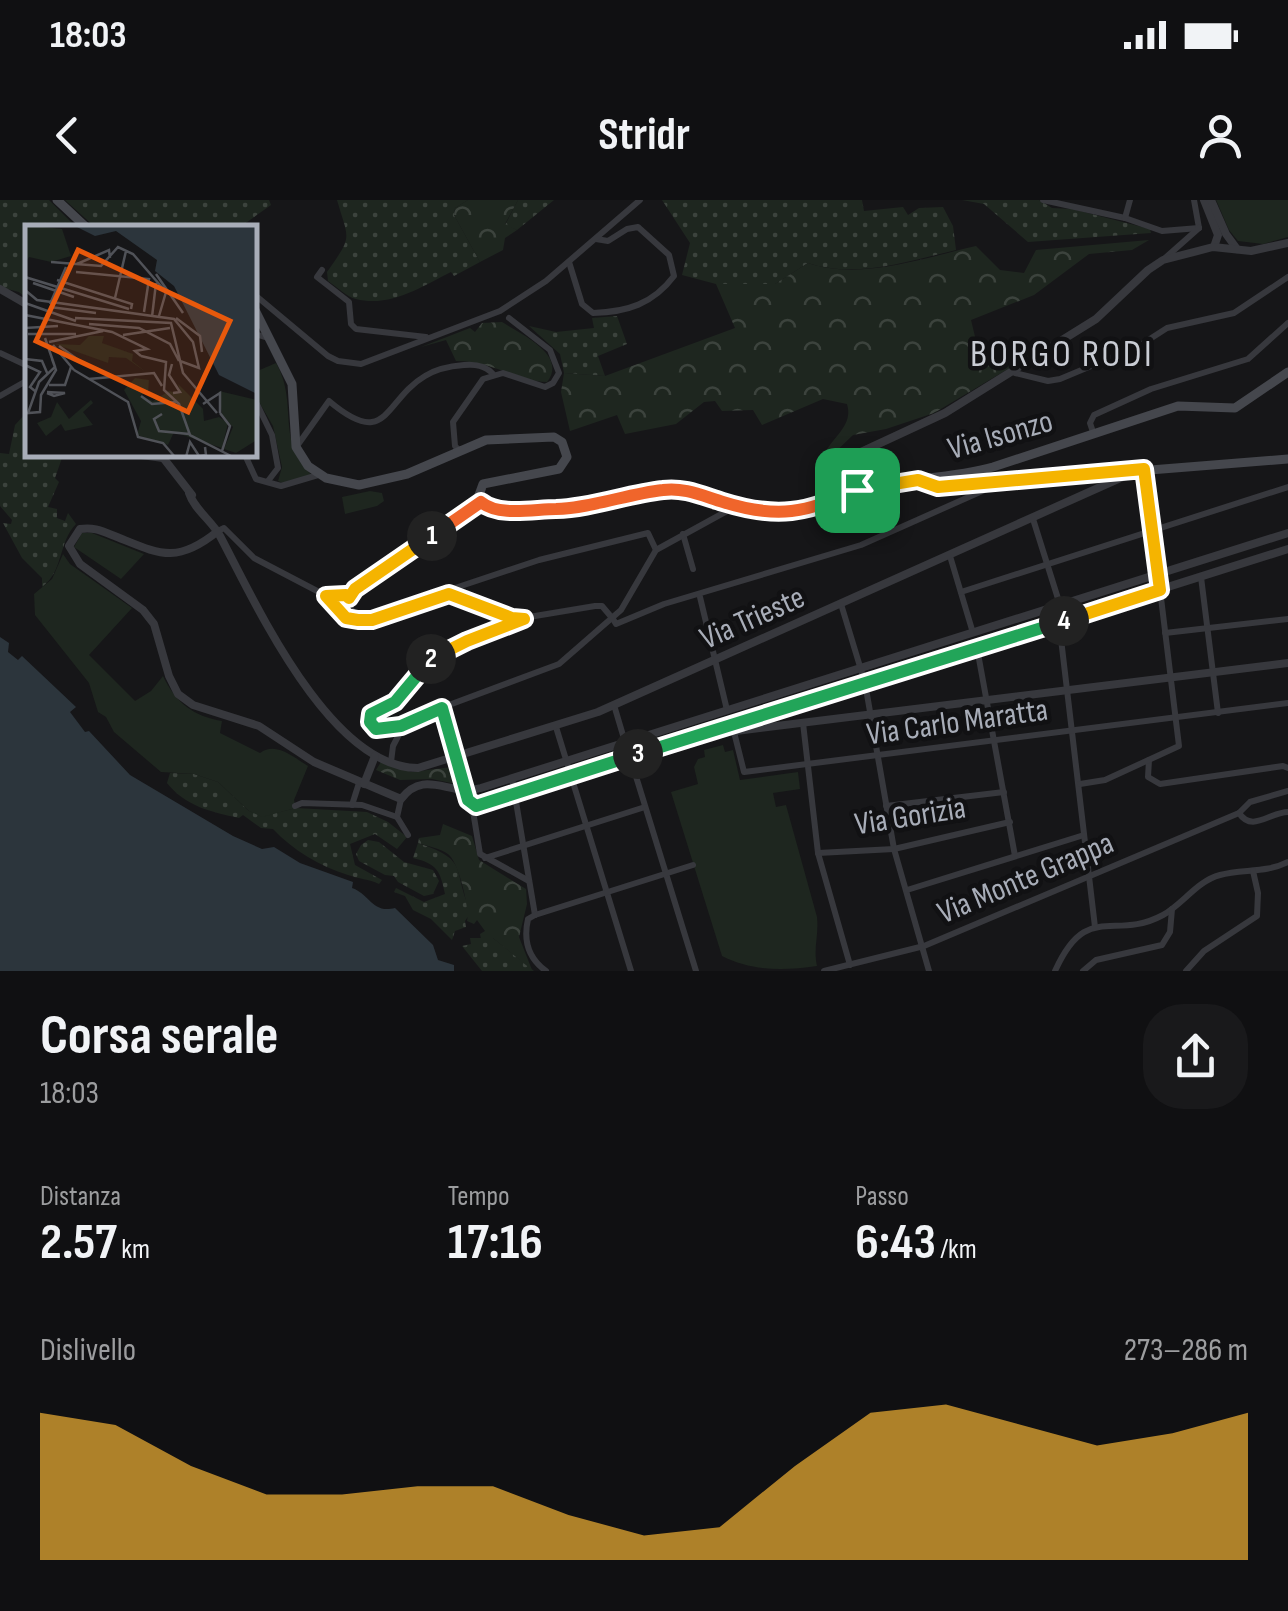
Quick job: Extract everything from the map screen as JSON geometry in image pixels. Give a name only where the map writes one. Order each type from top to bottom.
[{"type":"main road","points":[[57,200],[83,225]]},
{"type":"main road","points":[[258,316],[292,384],[296,447],[316,476],[359,485],[407,474],[486,440],[558,439],[566,447],[566,462],[552,472],[484,484],[479,495],[481,502]]},
{"type":"main road","name":"Via Isonzo","points":[[481,502],[493,510],[564,508],[664,490],[694,492],[736,506],[772,512],[805,511],[857,490],[918,480],[937,482],[993,467],[1178,406],[1235,408],[1288,372]]},
{"type":"main road","points":[[937,482],[1002,482],[1288,458]]},
{"type":"street","points":[[258,297],[338,361],[361,364],[408,343],[506,312],[640,200]]},
{"type":"street","points":[[1126,218],[1130,200]]},
{"type":"street","points":[[1194,200],[1200,228]]},
{"type":"street","points":[[1208,200],[1218,235],[1237,249]]},
{"type":"street","points":[[1208,200],[1237,249]]},
{"type":"street","points":[[1045,201],[1126,218],[1162,231],[1200,228]]},
{"type":"street","points":[[569,262],[582,304],[593,313],[628,310],[644,303],[658,296],[674,276],[669,255],[644,230],[627,228],[608,241],[596,239]]},
{"type":"street","points":[[857,490],[852,466],[861,452],[945,413],[1096,319],[1200,228]]},
{"type":"street","points":[[1213,247],[1218,235]]},
{"type":"street","points":[[1163,260],[1213,247],[1259,250],[1288,243]]},
{"type":"street","points":[[322,270],[317,276],[349,302],[351,324],[394,335],[408,343]]},
{"type":"street","points":[[1015,372],[1048,381],[1060,379],[1140,346],[1168,328],[1234,313],[1288,277]]},
{"type":"street","points":[[0,289],[25,303]]},
{"type":"street","points":[[460,452],[455,446],[453,422],[474,389],[493,374],[503,373],[546,387],[558,373],[550,350],[506,312]]},
{"type":"street","points":[[1093,432],[1090,423],[1094,415],[1151,389],[1248,359],[1288,323]]},
{"type":"street","points":[[258,335],[268,338]]},
{"type":"street","points":[[0,353],[25,365]]},
{"type":"street","points":[[296,447],[329,401],[358,421],[371,422],[388,414],[417,382],[435,372],[474,364],[493,374]]},
{"type":"street","points":[[0,396],[25,382]]},
{"type":"street","points":[[258,406],[272,435],[278,468],[268,481]]},
{"type":"street","points":[[164,458],[190,500],[218,531],[260,616],[302,678],[356,745],[375,756],[352,805]]},
{"type":"street","points":[[246,458],[251,475],[281,486],[316,476]]},
{"type":"street","points":[[1080,784],[1105,780],[1179,746],[1142,469]]},
{"type":"street","name":"Via Trieste","points":[[375,756],[405,768],[418,768],[614,706],[1142,469]]},
{"type":"street","points":[[736,506],[656,550],[612,619],[559,664],[401,726],[376,729],[369,718],[395,702],[424,666],[442,652],[524,619],[595,606],[606,610],[612,619],[616,624],[664,604],[861,545],[1002,482]]},
{"type":"street","points":[[961,592],[1288,486]]},
{"type":"street","points":[[358,620],[349,598],[355,589],[481,502]]},
{"type":"street","points":[[1033,519],[1060,605]]},
{"type":"street","points":[[400,800],[294,752],[259,726],[205,712],[178,694],[154,624],[143,610],[80,564],[69,546],[80,530],[95,528],[156,552],[176,555],[190,551],[224,528],[254,558],[326,596],[346,618],[358,620],[372,620],[539,560],[648,532],[656,550]]},
{"type":"street","points":[[408,835],[397,817],[400,800],[411,788],[424,784],[468,792],[1288,532]]},
{"type":"street","points":[[683,534],[692,570]]},
{"type":"street","points":[[530,882],[484,858],[477,843],[473,810],[476,806],[733,728],[1288,549]]},
{"type":"street","points":[[950,556],[973,632]]},
{"type":"street","points":[[1201,577],[1218,713],[1288,703]]},
{"type":"street","points":[[449,594],[524,619]]},
{"type":"street","points":[[326,596],[349,598]]},
{"type":"street","points":[[700,597],[733,728]]},
{"type":"street","points":[[841,604],[861,668],[894,849],[929,971]]},
{"type":"street","points":[[1166,634],[1288,619]]},
{"type":"street","points":[[1060,622],[1095,927]]},
{"type":"street","points":[[976,648],[1016,856]]},
{"type":"street","points":[[733,728],[803,723],[1288,664]]},
{"type":"street","points":[[424,666],[432,674]]},
{"type":"street","points":[[614,706],[625,742]]},
{"type":"street","points":[[442,708],[468,800],[476,806]]},
{"type":"street","name":"Via Carlo Maratta","points":[[733,728],[744,772],[1218,713]]},
{"type":"street","points":[[803,723],[818,853],[850,965]]},
{"type":"street","points":[[391,762],[401,726]]},
{"type":"street","points":[[556,727],[631,971]]},
{"type":"street","points":[[630,757],[696,971]]},
{"type":"street","points":[[1149,759],[1148,777],[1160,784],[1288,768]]},
{"type":"street","points":[[512,778],[535,915]]},
{"type":"street","name":"Via Monte Grappa","points":[[824,971],[924,946],[1239,813],[1250,802],[1288,791]]},
{"type":"street","points":[[886,806],[1004,792]]},
{"type":"street","points":[[295,806],[352,805],[397,817]]},
{"type":"street","points":[[484,858],[645,807]]},
{"type":"street","points":[[1239,813],[1252,823],[1288,812]]},
{"type":"street","name":"Via Gorizia","points":[[818,853],[894,849],[1010,822]]},
{"type":"street","points":[[907,890],[1084,835]]},
{"type":"street","points":[[1054,971],[1066,946],[1079,934],[1095,927],[1149,921],[1172,909],[1208,880],[1288,862]]},
{"type":"street","points":[[546,971],[534,960],[526,940],[528,919],[693,865]]},
{"type":"street","points":[[1186,971],[1204,951],[1256,916],[1258,893],[1253,871]]},
{"type":"street","points":[[1083,971],[1096,960],[1162,945],[1170,932],[1172,909]]},
{"type":"street","points":[[876,959],[879,971]]},
{"type":"green space","points":[[0,200],[49,200],[74,225],[25,225],[25,297],[0,287]]},
{"type":"green space","points":[[65,200],[269,200],[271,205],[243,225],[93,225]]},
{"type":"green space","points":[[337,200],[468,200],[455,208],[454,215],[480,262],[394,298],[353,298],[328,281],[327,272],[346,238]]},
{"type":"green space","points":[[468,200],[518,200],[505,224],[517,230],[505,238],[503,250],[480,262],[454,215],[455,208]]},
{"type":"green space","points":[[518,200],[554,200],[517,230],[505,225]]},
{"type":"green space","points":[[662,200],[862,200],[864,211],[903,207],[908,215],[919,208],[943,207],[953,226],[956,250],[863,269],[808,263],[775,284],[716,284],[682,275],[690,243]]},
{"type":"green space","points":[[962,200],[1039,200],[1052,208],[1072,209],[1150,229],[1151,233],[1028,242],[984,204]]},
{"type":"green space","points":[[1216,200],[1288,200],[1288,237],[1263,244],[1238,241]]},
{"type":"green space","points":[[1149,240],[1132,250],[1089,254],[1034,295],[971,320],[982,366],[1038,351],[934,413],[853,435],[830,457],[824,456],[845,426],[848,412],[847,404],[823,399],[762,425],[753,410],[722,411],[715,401],[704,402],[676,424],[625,434],[617,415],[570,431],[561,392],[564,373],[605,376],[735,328],[716,284],[775,284],[808,263],[828,268],[870,269],[976,246],[1000,270],[1024,273],[1036,250]]},
{"type":"green space","points":[[617,316],[627,344],[598,356],[605,376],[564,373],[560,354],[529,326],[556,332],[594,328],[592,318]]},
{"type":"green space","points":[[502,322],[547,355],[552,372],[547,382],[456,361],[446,340],[421,347],[470,328],[475,332],[482,323]]},
{"type":"green space","points":[[276,363],[283,378],[294,449],[312,475],[285,484],[278,481],[282,467],[273,426],[258,400],[258,371]]},
{"type":"green space","points":[[25,414],[25,458],[62,458],[55,478],[59,482],[48,507],[57,509],[57,518],[65,521],[68,513],[76,524],[54,573],[42,587],[42,578],[22,558],[3,523],[11,524],[12,520],[0,506],[0,453],[9,454],[15,425]]},
{"type":"green space","points":[[370,491],[382,493],[384,501],[345,514],[342,497]]},
{"type":"green space","points":[[82,533],[92,533],[144,554],[121,579],[74,547]]},
{"type":"green space","points":[[63,554],[70,564],[132,608],[89,655],[135,701],[151,691],[163,676],[187,707],[222,721],[220,733],[260,753],[272,749],[284,752],[308,766],[294,800],[296,808],[262,817],[249,811],[218,782],[194,774],[161,772],[114,732],[106,717],[98,712],[89,683],[35,615],[34,594],[52,579]]},
{"type":"green space","points":[[723,745],[725,752],[733,750],[740,780],[798,772],[800,789],[773,793],[776,807],[786,805],[817,917],[817,966],[768,968],[744,965],[722,956],[671,792],[698,784],[694,767],[698,759],[705,757],[704,750]]},
{"type":"green space","points":[[381,762],[411,772],[452,767],[458,771],[461,785],[432,779],[400,780],[376,770]]},
{"type":"green space","points":[[170,773],[194,774],[218,782],[249,811],[271,814],[296,808],[367,812],[407,837],[397,849],[375,834],[350,844],[355,865],[382,880],[379,884],[317,862],[273,829],[261,828],[243,815],[229,816],[190,803],[167,783]]},
{"type":"green space","points":[[443,824],[472,836],[479,860],[526,889],[527,904],[519,937],[532,970],[493,938],[481,939],[480,934],[485,931],[477,920],[474,924],[467,921],[463,886],[452,859],[441,850],[418,843],[419,838],[440,835]]},
{"type":"green space","points":[[368,840],[379,842],[404,862],[433,870],[439,881],[433,894],[424,896],[394,876],[359,861],[356,854]]},
{"type":"green space","points":[[418,843],[446,855],[457,868],[471,912],[466,927],[455,931],[452,940],[431,919],[413,910],[405,896],[394,892],[396,888],[424,902],[445,894],[436,870],[413,858]]},
{"type":"green space","points":[[470,938],[493,938],[534,971],[482,971],[462,946],[471,944]]},
{"type":"shaded area","points":[[0,637],[9,643],[8,652],[18,660],[22,656],[76,707],[70,712],[85,732],[89,731],[130,775],[233,836],[262,849],[274,847],[300,863],[353,882],[352,888],[376,906],[395,908],[433,945],[438,960],[454,965],[454,971],[0,971]]},
{"type":"district","name":"BORGO RODI","points":[[1062,353]]},
{"type":"route","points":[[1144,469],[1160,590],[476,806],[468,800],[442,708],[384,729],[371,726],[369,718],[395,702],[411,679],[442,652],[524,619],[512,618],[454,594],[443,594],[372,620],[358,620],[346,618],[326,596],[349,598],[355,589],[481,502],[493,510],[564,508],[683,490],[754,511],[788,513],[821,506],[857,490],[918,480],[938,487],[1144,469]]}]
